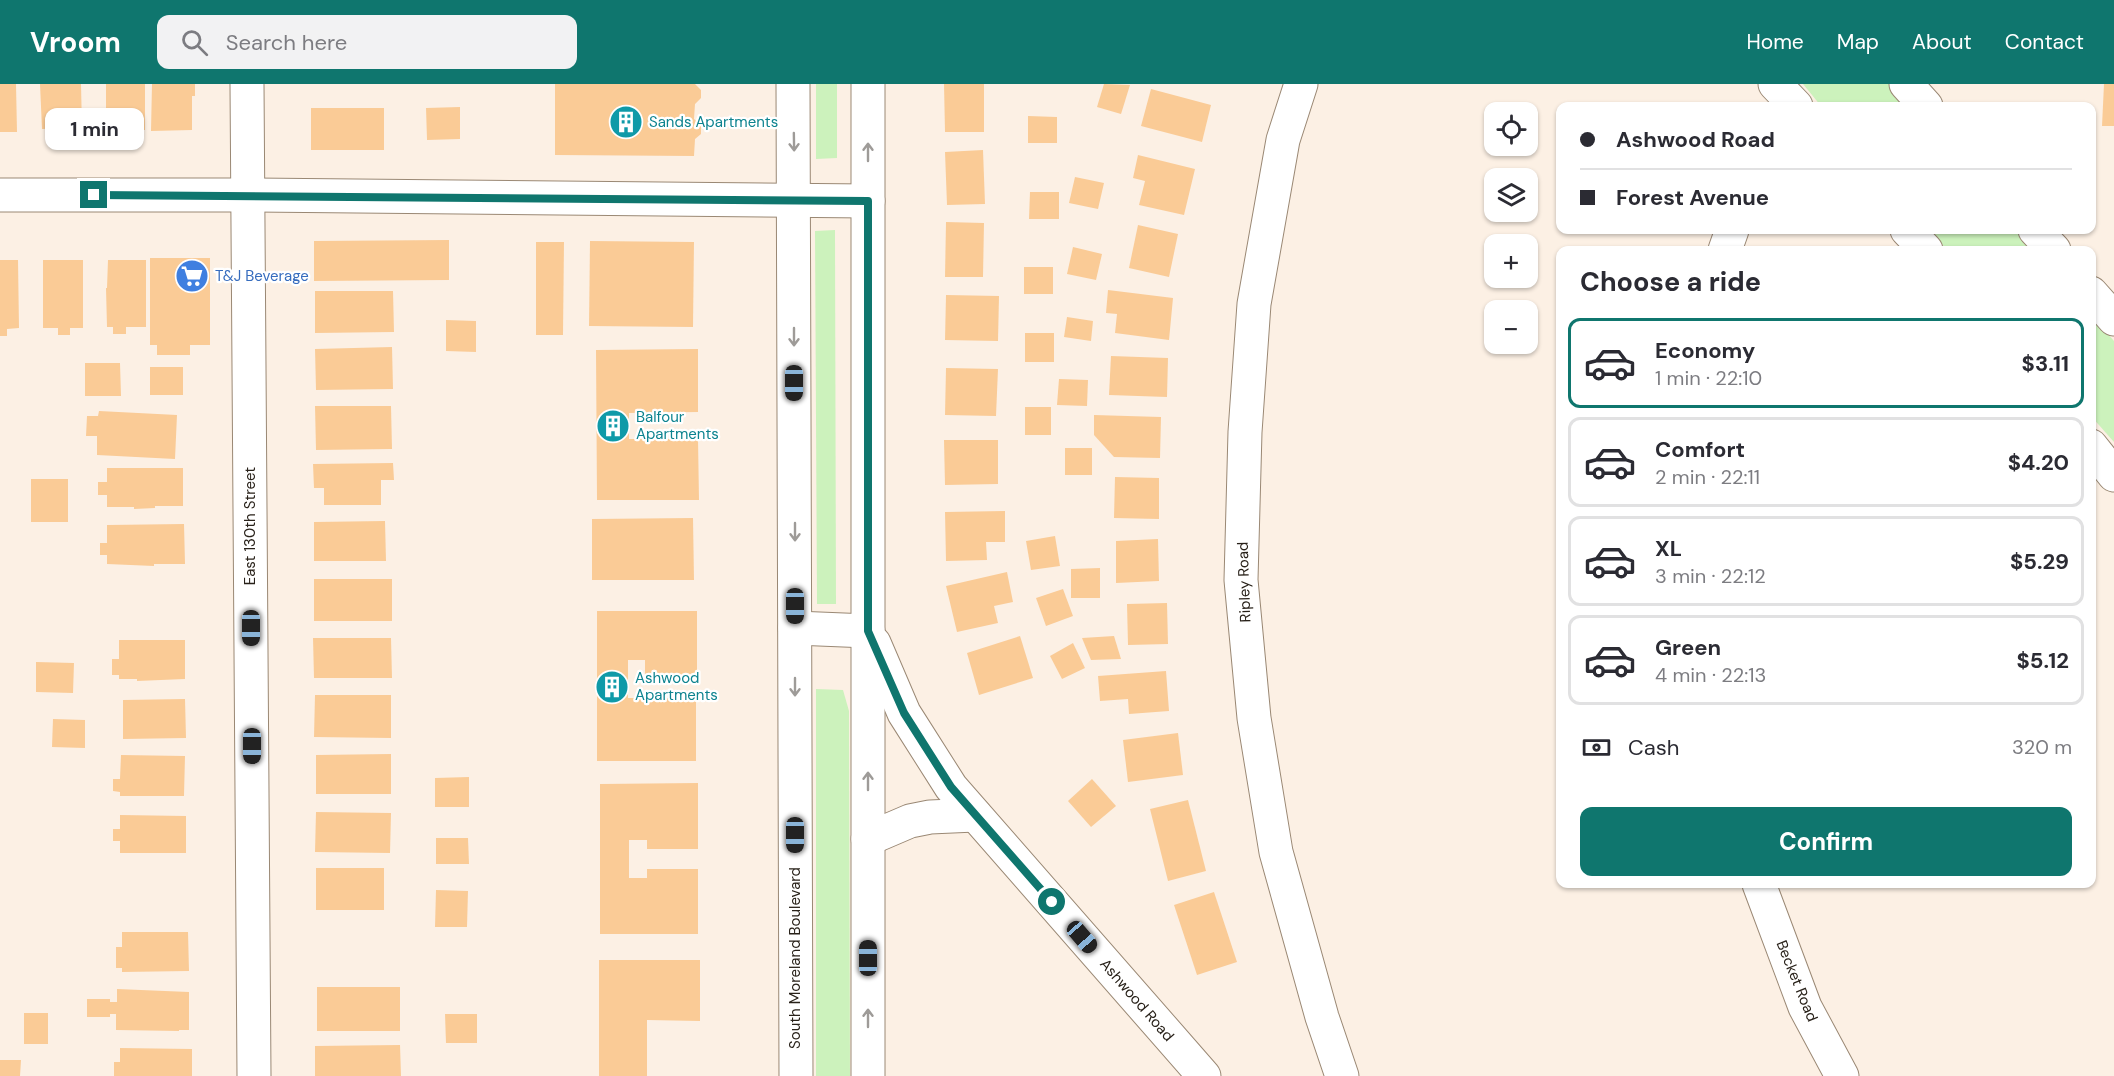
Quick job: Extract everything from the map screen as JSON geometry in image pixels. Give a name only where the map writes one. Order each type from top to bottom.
[{"type":"street","name":"East 130th Street","points":[[247,84],[254,1076]]},
{"type":"street","name":"South Moreland Boulevard","points":[[793,84],[796,1076]]},
{"type":"street","points":[[868,84],[868,1076]]},
{"type":"street","name":"Ripley Road","points":[[1301,84],[1283,140],[1254,304],[1245,432],[1240,580],[1254,718],[1276,852],[1322,1017],[1341,1075]]},
{"type":"street","points":[[1761,102],[1763,84]]},
{"type":"street","points":[[1775,84],[1792,102]]},
{"type":"street","points":[[1906,84],[1922,102]]},
{"type":"street","points":[[0,195],[868,201]]},
{"type":"street","points":[[1911,234],[1922,246]]},
{"type":"street","points":[[2039,234],[2050,246]]},
{"type":"street","points":[[2096,299],[2114,319]]},
{"type":"street","points":[[2096,452],[2114,475]]},
{"type":"street","points":[[795,628],[868,631]]},
{"type":"street","name":"Ashwood Road","points":[[868,631],[904,713],[951,787],[1204,1076]]},
{"type":"street","points":[[868,839],[910,821],[930,817],[975,815]]},
{"type":"street","name":"Becket Road","points":[[1760,888],[1805,1007],[1842,1076]]},
{"type":"green space","points":[[816,84],[837,84],[837,158],[816,159]]},
{"type":"green space","points":[[1803,84],[1891,84],[1907,102],[1818,102]]},
{"type":"green space","points":[[835,230],[836,604],[817,604],[815,231]]},
{"type":"green space","points":[[1933,234],[2021,234],[2031,246],[1943,246]]},
{"type":"green space","points":[[2096,321],[2114,341],[2114,442],[2096,422]]},
{"type":"green space","points":[[816,689],[843,690],[849,711],[850,1076],[816,1076]]},
{"type":"building","points":[[0,84],[16,84],[17,132],[0,132]]},
{"type":"building","points":[[40,84],[81,84],[82,128],[42,129]]},
{"type":"building","points":[[106,84],[145,84],[145,130],[106,130]]},
{"type":"building","points":[[152,84],[195,84],[195,96],[192,96],[192,130],[151,131]]},
{"type":"building","name":"Sands Apartments","points":[[555,84],[695,84],[701,90],[701,98],[695,104],[694,119],[701,125],[701,134],[695,139],[694,156],[555,155]]},
{"type":"building","points":[[944,84],[984,84],[984,132],[945,132]]},
{"type":"building","points":[[1104,84],[1130,85],[1121,114],[1097,107]]},
{"type":"building","points":[[2104,84],[2114,84],[2114,126],[2102,126]]},
{"type":"building","points":[[1151,89],[1211,105],[1202,142],[1141,126]]},
{"type":"building","points":[[460,107],[460,139],[427,140],[426,108]]},
{"type":"building","points":[[311,108],[384,108],[384,150],[311,150]]},
{"type":"building","points":[[1028,116],[1057,117],[1057,143],[1028,143]]},
{"type":"building","points":[[983,150],[985,204],[947,205],[945,152]]},
{"type":"building","points":[[1138,155],[1195,169],[1184,215],[1139,205],[1145,181],[1133,178]]},
{"type":"building","points":[[1075,177],[1104,183],[1098,209],[1069,203]]},
{"type":"building","points":[[1030,192],[1059,192],[1059,219],[1029,219]]},
{"type":"building","points":[[946,222],[984,223],[983,277],[945,277]]},
{"type":"building","points":[[1138,225],[1178,234],[1169,277],[1129,268]]},
{"type":"building","points":[[449,240],[449,280],[314,281],[314,241]]},
{"type":"building","points":[[590,241],[694,242],[693,327],[589,326]]},
{"type":"building","points":[[536,242],[564,242],[563,335],[536,335]]},
{"type":"building","points":[[1073,247],[1102,254],[1096,280],[1067,274]]},
{"type":"building","points":[[150,258],[210,258],[210,345],[190,345],[190,355],[157,355],[157,345],[150,345]]},
{"type":"building","points":[[0,260],[18,260],[19,328],[7,329],[7,336],[0,336]]},
{"type":"building","points":[[43,260],[83,260],[83,328],[70,328],[70,335],[58,335],[58,328],[43,328]]},
{"type":"building","points":[[108,260],[146,260],[146,327],[126,327],[126,334],[113,334],[113,327],[107,327]]},
{"type":"building","points":[[1024,267],[1053,267],[1053,294],[1024,294]]},
{"type":"building","points":[[1108,290],[1173,298],[1169,340],[1115,333],[1117,314],[1106,313]]},
{"type":"building","points":[[315,291],[393,291],[394,332],[315,333]]},
{"type":"building","points":[[946,295],[999,296],[998,341],[945,340]]},
{"type":"building","points":[[1067,317],[1093,321],[1091,341],[1064,337]]},
{"type":"building","points":[[446,320],[476,321],[476,352],[446,351]]},
{"type":"building","points":[[1025,333],[1054,333],[1054,362],[1025,362]]},
{"type":"building","points":[[392,347],[393,389],[316,390],[315,349]]},
{"type":"building","name":"Balfour Apartments","points":[[698,349],[698,412],[629,413],[629,439],[698,439],[699,500],[597,500],[596,350]]},
{"type":"building","points":[[1111,356],[1168,358],[1167,397],[1109,395]]},
{"type":"building","points":[[85,363],[120,363],[121,396],[85,396]]},
{"type":"building","points":[[150,367],[183,367],[183,395],[150,395]]},
{"type":"building","points":[[946,368],[998,369],[996,416],[945,415]]},
{"type":"building","points":[[1059,379],[1088,380],[1087,406],[1057,405]]},
{"type":"building","points":[[315,406],[391,406],[392,449],[316,450]]},
{"type":"building","points":[[1025,407],[1051,407],[1051,435],[1025,435]]},
{"type":"building","points":[[99,411],[177,415],[175,459],[97,455],[97,436],[86,436],[87,416],[98,416]]},
{"type":"building","points":[[1094,415],[1161,417],[1160,458],[1114,457],[1094,435]]},
{"type":"building","points":[[944,440],[998,440],[998,484],[945,485]]},
{"type":"building","points":[[1065,448],[1092,448],[1092,475],[1065,475]]},
{"type":"building","points":[[393,463],[394,480],[381,480],[381,505],[324,505],[324,488],[314,488],[313,464]]},
{"type":"building","points":[[107,468],[183,468],[183,506],[134,509],[134,507],[107,507],[107,495],[98,495],[98,482],[107,482]]},
{"type":"building","points":[[1115,477],[1159,478],[1159,519],[1114,518]]},
{"type":"building","points":[[31,479],[68,479],[68,522],[31,522]]},
{"type":"building","points":[[1005,511],[1005,542],[986,542],[987,560],[946,561],[945,512]]},
{"type":"building","points":[[693,518],[694,580],[592,580],[592,519]]},
{"type":"building","points":[[385,521],[386,561],[314,561],[314,522]]},
{"type":"building","points":[[184,524],[185,564],[154,564],[154,566],[107,564],[107,555],[100,555],[100,543],[107,543],[107,525]]},
{"type":"building","points":[[1055,536],[1060,566],[1031,570],[1026,541]]},
{"type":"building","points":[[1158,539],[1159,581],[1116,583],[1116,541]]},
{"type":"building","points":[[1100,568],[1100,598],[1071,598],[1071,569]]},
{"type":"building","points":[[1007,572],[1013,602],[994,606],[998,623],[957,632],[946,586]]},
{"type":"building","points":[[314,579],[392,579],[392,621],[314,621]]},
{"type":"building","points":[[1063,589],[1073,616],[1046,626],[1036,598]]},
{"type":"building","points":[[1167,603],[1168,644],[1128,645],[1127,604]]},
{"type":"building","name":"Ashwood Apartments","points":[[597,611],[697,611],[697,677],[645,677],[645,660],[628,660],[628,698],[696,698],[696,761],[597,761]]},
{"type":"building","points":[[1020,636],[1033,678],[979,695],[967,653]]},
{"type":"building","points":[[1114,636],[1121,659],[1091,660],[1082,638]]},
{"type":"building","points":[[313,638],[391,638],[392,678],[314,678]]},
{"type":"building","points":[[119,640],[185,640],[185,679],[137,681],[137,679],[119,679],[119,675],[112,675],[112,659],[119,659]]},
{"type":"building","points":[[1073,643],[1085,668],[1062,679],[1050,656]]},
{"type":"building","points":[[36,662],[74,663],[73,693],[36,692]]},
{"type":"building","points":[[1166,671],[1169,711],[1129,714],[1128,699],[1100,701],[1098,676]]},
{"type":"building","points":[[315,695],[391,695],[391,738],[314,737]]},
{"type":"building","points":[[185,699],[186,738],[123,739],[123,700]]},
{"type":"building","points":[[53,719],[85,720],[85,748],[52,747]]},
{"type":"building","points":[[1178,733],[1183,775],[1128,782],[1123,740]]},
{"type":"building","points":[[391,754],[391,794],[316,794],[316,755]]},
{"type":"building","points":[[121,755],[185,756],[184,796],[120,796],[120,792],[113,791],[113,779],[120,779]]},
{"type":"building","points":[[469,777],[469,807],[435,807],[435,778]]},
{"type":"building","points":[[1092,779],[1116,806],[1091,827],[1068,801]]},
{"type":"building","points":[[698,783],[698,849],[647,849],[647,840],[629,840],[629,878],[647,878],[647,869],[698,869],[698,934],[600,934],[600,784]]},
{"type":"building","points":[[1188,800],[1206,871],[1168,881],[1150,809]]},
{"type":"building","points":[[316,812],[391,813],[390,853],[315,852]]},
{"type":"building","points":[[120,815],[186,816],[186,853],[120,853],[120,841],[113,841],[113,829],[120,829]]},
{"type":"building","points":[[436,838],[468,838],[469,864],[436,864]]},
{"type":"building","points":[[316,868],[384,868],[384,910],[316,910]]},
{"type":"building","points":[[436,890],[468,891],[467,927],[435,927]]},
{"type":"building","points":[[1214,892],[1237,962],[1197,975],[1174,905]]},
{"type":"building","points":[[122,932],[188,932],[189,971],[122,972],[122,968],[116,968],[116,947],[122,947]]},
{"type":"building","points":[[599,960],[700,960],[700,1021],[647,1020],[647,1076],[599,1076]]},
{"type":"building","points":[[317,987],[400,987],[400,1031],[317,1031]]},
{"type":"building","points":[[117,989],[189,992],[189,1030],[116,1030],[116,1014],[110,1014],[110,1017],[87,1017],[87,999],[110,999],[110,1002],[117,1002]]},
{"type":"building","points":[[24,1013],[48,1013],[48,1044],[24,1044]]},
{"type":"building","points":[[445,1014],[477,1014],[477,1043],[446,1043]]},
{"type":"building","points":[[400,1045],[401,1076],[315,1076],[315,1046]]},
{"type":"building","points":[[120,1048],[192,1049],[192,1076],[114,1076],[114,1062],[120,1062]]},
{"type":"building","points":[[0,1060],[21,1060],[20,1076],[0,1076]]},
{"type":"place","name":"Sands Apartments","points":[[626,122]]},
{"type":"place","name":"T&J Beverage","points":[[192,276]]},
{"type":"place","name":"Balfour Apartments","points":[[613,426]]},
{"type":"place","name":"Ashwood Apartments","points":[[612,687]]},
{"type":"route","points":[[94,195],[868,201],[868,631],[904,713],[951,787],[1052,902]]}]
